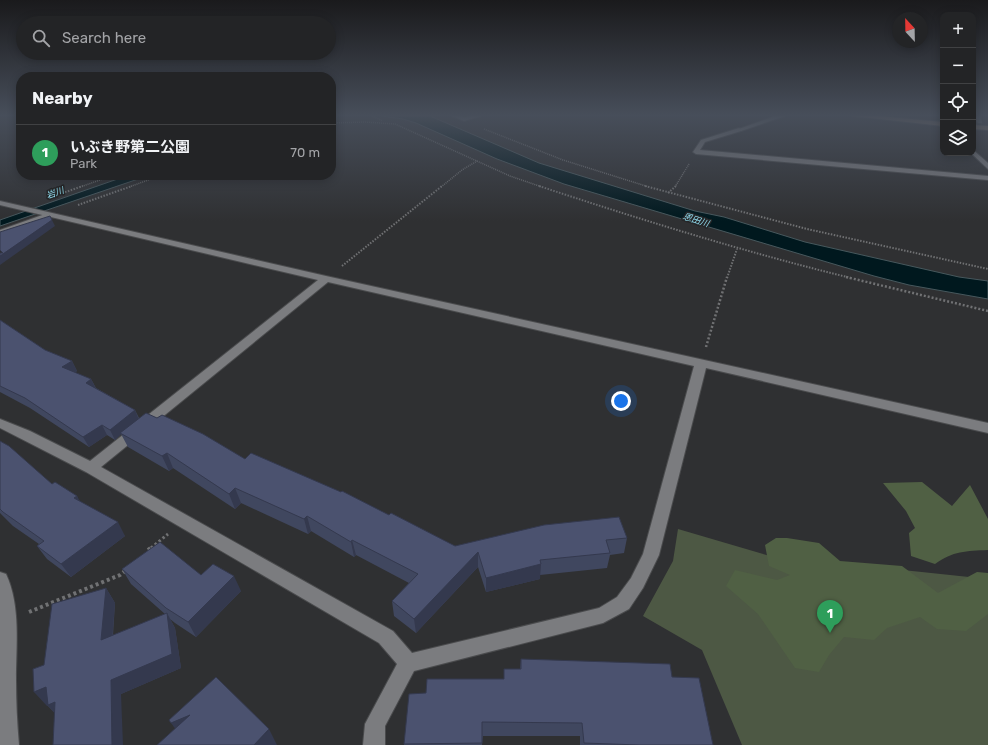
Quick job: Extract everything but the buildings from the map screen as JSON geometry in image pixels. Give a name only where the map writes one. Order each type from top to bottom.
[{"type":"street","points":[[696,152],[988,178]]},
{"type":"street","points":[[976,155],[988,167]]},
{"type":"street","points":[[0,203],[326,279],[988,428]]},
{"type":"street","points":[[0,233],[48,214]]},
{"type":"street","points":[[91,468],[326,279]]},
{"type":"street","points":[[374,745],[376,724],[408,663],[603,615],[623,603],[637,583],[651,556],[701,363]]},
{"type":"street","points":[[0,423],[25,434],[91,468],[386,637],[408,663]]},
{"type":"street","points":[[0,579],[7,608],[3,695],[8,745]]},
{"type":"path","points":[[455,151],[518,179],[737,249],[988,311]]},
{"type":"path","points":[[537,151],[564,161],[668,193],[855,242],[988,269]]},
{"type":"path","points":[[668,193],[674,189],[696,152]]},
{"type":"path","points":[[326,279],[462,170],[477,161]]},
{"type":"path","points":[[23,208],[100,180]]},
{"type":"path","points":[[48,214],[147,180]]},
{"type":"path","points":[[701,363],[732,260],[737,249]]},
{"type":"path","points":[[144,554],[150,549]]},
{"type":"path","points":[[45,606],[120,575],[126,570]]},
{"type":"green space","points":[[922,482],[952,506],[970,485],[988,519],[988,550],[960,552],[948,556],[935,564],[911,556],[909,533],[915,528],[906,511],[883,483]]},
{"type":"green space","points":[[678,529],[770,556],[988,579],[988,745],[742,745],[702,650],[643,616],[673,561]]},
{"type":"green space","points":[[776,538],[787,538],[819,543],[840,561],[902,566],[938,593],[977,572],[988,573],[988,614],[966,631],[937,629],[920,617],[887,628],[874,640],[844,637],[829,655],[819,672],[795,668],[758,614],[726,586],[735,570],[777,580],[790,575],[769,566],[765,545]]},
{"type":"water","name":"恩田川","points":[[478,151],[511,151],[539,163],[695,211],[724,217],[805,242],[959,277],[988,281],[988,299],[909,285],[874,276],[564,184]]},
{"type":"water","points":[[115,180],[135,180],[0,226],[0,220]]},
{"type":"place","name":"いぶき野第二公園","points":[[830,633]]},
{"type":"water label","name":"岩川","points":[[55,193]]}]
